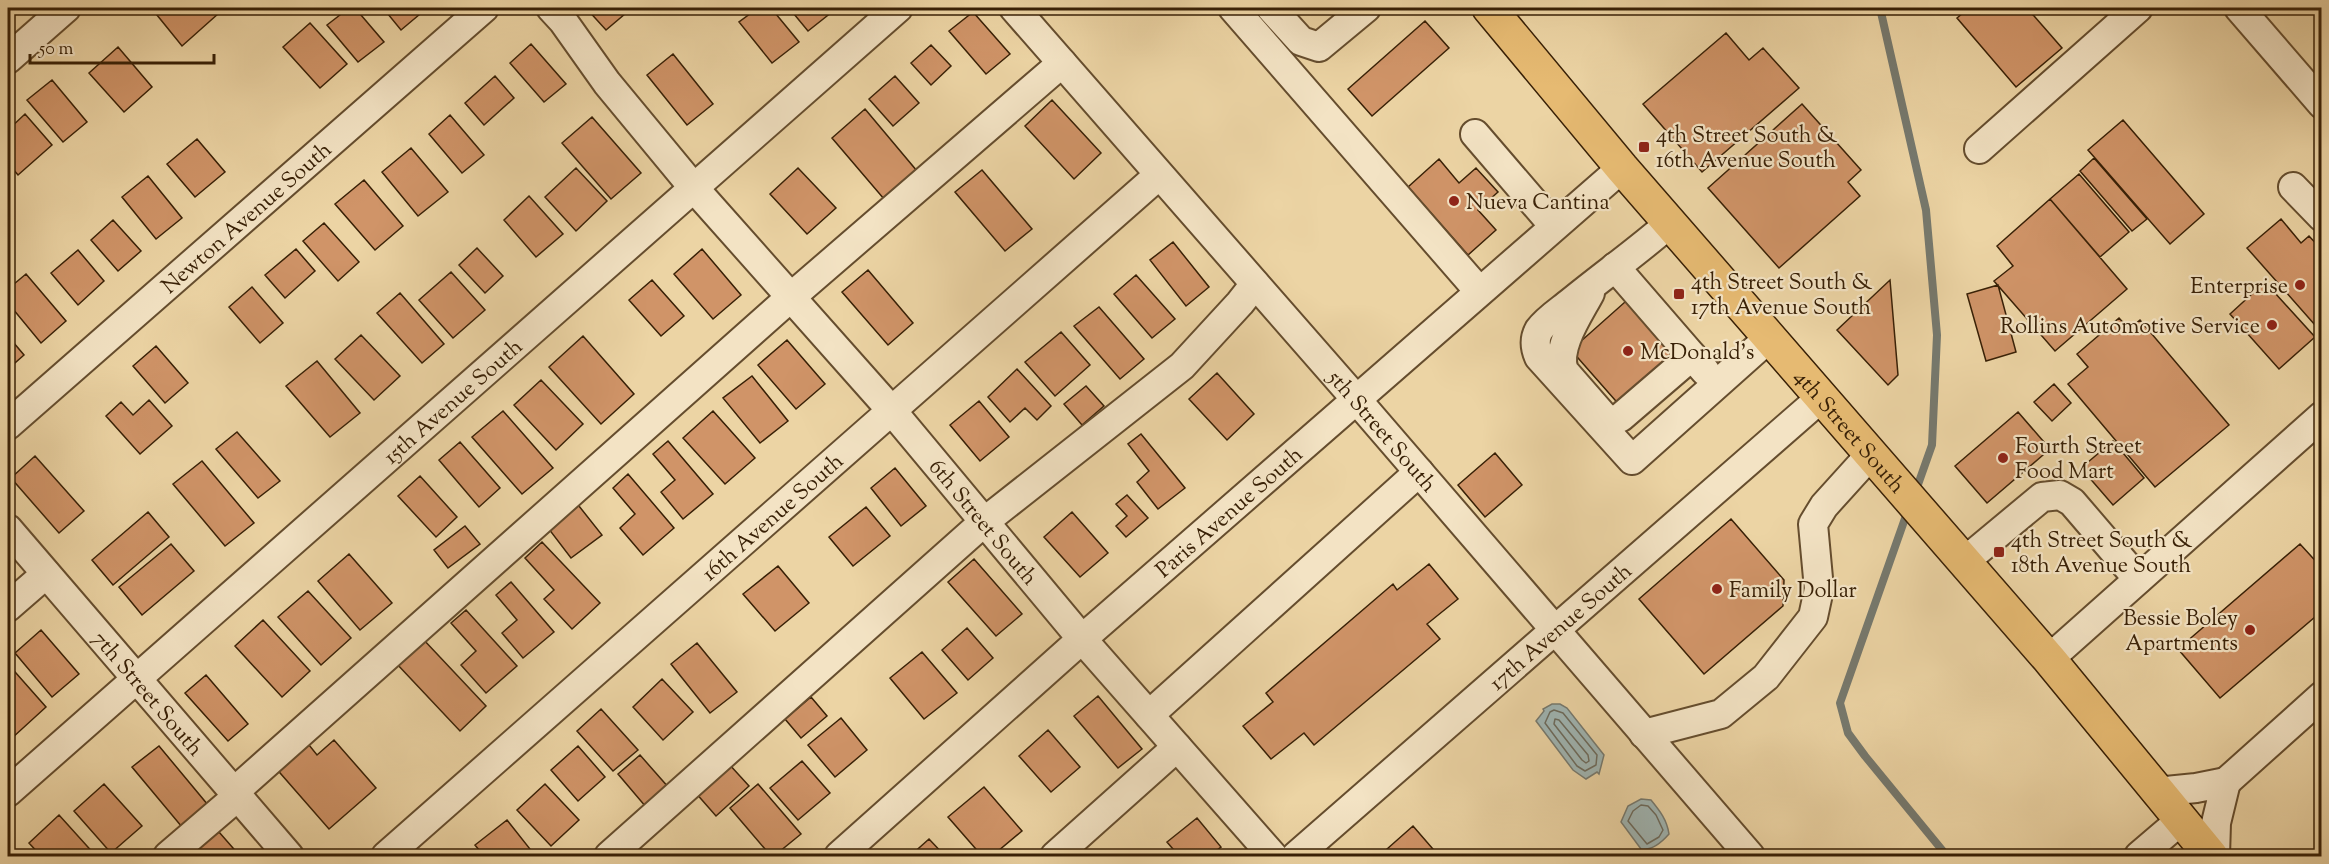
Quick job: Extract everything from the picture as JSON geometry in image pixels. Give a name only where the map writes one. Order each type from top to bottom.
[{"type":"main road","name":"4th Street South","points":[[1489,8],[1622,168],[2049,658],[2180,821],[2213,856]]},
{"type":"street","points":[[8,59],[66,8]]},
{"type":"street","name":"Newton Avenue South","points":[[8,425],[484,8]]},
{"type":"street","name":"6th Street South","points":[[551,8],[563,21],[607,83],[693,187],[892,411],[1082,639],[1273,856]]},
{"type":"street","name":"15th Avenue South","points":[[8,792],[898,8]]},
{"type":"street","name":"5th Street South","points":[[1014,8],[1356,399],[1750,856]]},
{"type":"street","points":[[1233,8],[1479,291]]},
{"type":"street","points":[[1271,8],[1301,41],[1319,47],[1361,9]]},
{"type":"street","points":[[1979,149],[2138,8]]},
{"type":"street","points":[[2239,8],[2316,87]]},
{"type":"street","points":[[168,856],[791,297],[1062,63]]},
{"type":"street","points":[[1475,134],[1554,226]]},
{"type":"street","name":"Paris Avenue South","points":[[838,856],[1082,639],[1622,168]]},
{"type":"street","name":"16th Avenue South","points":[[386,856],[1159,175]]},
{"type":"street","points":[[2293,187],[2322,217]]},
{"type":"street","points":[[1670,223],[1538,332],[1535,348],[1539,357],[1632,460],[1770,337]]},
{"type":"street","points":[[1605,275],[1563,345],[1560,362],[1564,371],[1605,418],[1612,421],[1621,417],[1692,356]]},
{"type":"street","points":[[1605,275],[1692,356],[1717,383]]},
{"type":"street","points":[[609,856],[984,522],[1182,366],[1240,303],[1254,284]]},
{"type":"street","name":"17th Avenue South","points":[[1296,856],[1822,397]]},
{"type":"street","points":[[2049,658],[2322,416]]},
{"type":"street","points":[[1644,734],[1721,714],[1766,677],[1813,618],[1819,590],[1813,524],[1824,506],[1880,464]]},
{"type":"street","points":[[1149,715],[1419,472]]},
{"type":"street","points":[[1965,561],[2042,497],[2060,495],[2072,502],[2138,579]]},
{"type":"street","name":"7th Street South","points":[[8,529],[290,856]]},
{"type":"street","points":[[8,607],[46,574]]},
{"type":"street","points":[[2156,792],[2226,782],[2322,696]]},
{"type":"street","points":[[1055,856],[1177,747]]},
{"type":"street","points":[[2213,856],[2216,823],[2226,782]]},
{"type":"street","points":[[2139,856],[2180,821]]},
{"type":"water","points":[[1552,704],[1560,704],[1567,708],[1604,755],[1599,774],[1597,772],[1586,779],[1573,770],[1536,721],[1544,711],[1543,709]]},
{"type":"water","points":[[1641,799],[1651,800],[1665,820],[1669,834],[1649,849],[1641,849],[1621,822],[1628,806]]},
{"type":"building","points":[[166,8],[214,8],[219,13],[182,46],[157,15]]},
{"type":"building","points":[[349,8],[355,8],[384,42],[358,62],[327,25]]},
{"type":"building","points":[[383,8],[425,8],[426,9],[401,30]]},
{"type":"building","points":[[586,8],[632,8],[606,30]]},
{"type":"building","points":[[758,8],[771,8],[799,42],[772,63],[739,22]]},
{"type":"building","points":[[789,8],[837,8],[808,31]]},
{"type":"building","points":[[1969,8],[2027,8],[2062,48],[2016,87],[1957,18]]},
{"type":"building","points":[[2310,8],[2322,8],[2322,18],[2320,19]]},
{"type":"building","points":[[973,12],[1010,54],[986,74],[949,31]]},
{"type":"building","points":[[1425,21],[1449,48],[1372,116],[1348,89]]},
{"type":"building","points":[[310,23],[347,64],[320,88],[283,47]]},
{"type":"building","points":[[1726,33],[1749,60],[1763,48],[1799,88],[1702,172],[1643,104]]},
{"type":"building","points":[[531,44],[566,84],[544,102],[510,63]]},
{"type":"building","points":[[931,45],[951,66],[931,85],[911,63]]},
{"type":"building","points":[[118,47],[152,87],[124,112],[89,73]]},
{"type":"building","points":[[673,54],[713,104],[687,125],[647,75]]},
{"type":"building","points":[[495,76],[514,98],[484,125],[465,103]]},
{"type":"building","points":[[895,76],[919,103],[893,126],[869,99]]},
{"type":"building","points":[[52,80],[87,122],[63,142],[27,100]]},
{"type":"building","points":[[1052,100],[1101,153],[1074,179],[1025,126]]},
{"type":"building","points":[[1802,104],[1861,170],[1848,182],[1860,196],[1779,268],[1708,188]]},
{"type":"building","points":[[865,109],[917,171],[884,199],[832,138]]},
{"type":"building","points":[[25,114],[52,145],[18,175],[8,163],[8,130]]},
{"type":"building","points":[[450,115],[484,155],[462,173],[429,134]]},
{"type":"building","points":[[592,117],[641,173],[611,199],[562,143]]},
{"type":"building","points":[[2123,120],[2204,214],[2170,244],[2088,150]]},
{"type":"building","points":[[197,139],[225,172],[195,197],[167,164]]},
{"type":"building","points":[[411,148],[448,192],[418,216],[382,172]]},
{"type":"building","points":[[2094,158],[2147,219],[2132,231],[2080,171]]},
{"type":"building","name":"Nueva Cantina","points":[[1439,159],[1459,183],[1476,168],[1498,192],[1478,210],[1496,230],[1468,255],[1408,187]]},
{"type":"building","points":[[576,168],[607,201],[576,231],[545,197]]},
{"type":"building","points":[[798,168],[836,208],[807,234],[770,194]]},
{"type":"building","points":[[982,170],[1032,229],[1005,251],[955,192]]},
{"type":"building","points":[[2079,174],[2129,232],[2100,257],[2050,199]]},
{"type":"building","points":[[148,176],[182,218],[156,239],[122,197]]},
{"type":"building","points":[[364,180],[403,226],[375,250],[335,204]]},
{"type":"building","points":[[529,196],[563,234],[536,257],[504,220]]},
{"type":"building","points":[[2050,199],[2127,289],[2055,351],[1994,281],[2013,266],[1997,246]]},
{"type":"building","name":"Enterprise","points":[[2281,219],[2301,243],[2309,236],[2322,250],[2322,320],[2315,325],[2247,248]]},
{"type":"building","points":[[113,220],[141,251],[118,271],[91,240]]},
{"type":"building","points":[[324,223],[359,262],[338,281],[303,241]]},
{"type":"building","points":[[1173,242],[1209,287],[1186,306],[1150,260]]},
{"type":"building","points":[[477,248],[503,276],[485,293],[459,265]]},
{"type":"building","points":[[296,249],[315,271],[285,298],[265,275]]},
{"type":"building","points":[[702,249],[741,295],[713,319],[674,274]]},
{"type":"building","points":[[78,250],[104,281],[78,305],[51,273]]},
{"type":"building","points":[[868,270],[913,323],[888,345],[842,292]]},
{"type":"building","points":[[451,272],[485,310],[453,338],[419,300]]},
{"type":"building","points":[[26,274],[66,321],[41,343],[8,303],[8,289]]},
{"type":"building","points":[[1136,275],[1175,319],[1152,338],[1114,294]]},
{"type":"building","points":[[652,280],[684,316],[661,336],[629,300]]},
{"type":"building","points":[[1890,280],[1898,375],[1888,385],[1837,330]]},
{"type":"building","name":"Rollins Automotive Service","points":[[2265,282],[2315,337],[2279,369],[2230,314]]},
{"type":"building","points":[[1998,285],[2016,352],[1986,361],[1967,294]]},
{"type":"building","points":[[252,287],[283,323],[260,343],[229,307]]},
{"type":"building","points":[[400,293],[444,344],[422,363],[377,313]]},
{"type":"building","name":"McDonald's","points":[[1634,294],[1681,357],[1622,408],[1571,350]]},
{"type":"building","points":[[1099,307],[1144,359],[1120,379],[1074,326]]},
{"type":"building","points":[[2119,318],[2129,329],[2140,320],[2229,425],[2155,487],[2068,384],[2088,367],[2077,354]]},
{"type":"building","points":[[1061,332],[1090,365],[1055,396],[1025,362]]},
{"type":"building","points":[[361,335],[400,376],[374,400],[335,359]]},
{"type":"building","points":[[8,336],[24,355],[8,369]]},
{"type":"building","points":[[583,336],[634,394],[601,424],[549,367]]},
{"type":"building","points":[[787,340],[825,384],[796,409],[758,365]]},
{"type":"building","points":[[156,346],[188,383],[165,403],[133,366]]},
{"type":"building","points":[[317,361],[360,413],[330,437],[286,386]]},
{"type":"building","points":[[1017,369],[1051,406],[1037,420],[1025,408],[1010,422],[988,397]]},
{"type":"building","points":[[1217,373],[1254,414],[1227,440],[1189,399]]},
{"type":"building","points":[[752,376],[788,421],[760,443],[723,398]]},
{"type":"building","points":[[541,380],[583,424],[556,450],[514,405]]},
{"type":"building","points":[[2054,384],[2071,403],[2052,421],[2034,402]]},
{"type":"building","points":[[1086,386],[1104,406],[1082,425],[1064,404]]},
{"type":"building","points":[[149,400],[172,426],[140,454],[106,416],[121,402],[133,415]]},
{"type":"building","points":[[979,401],[1009,437],[980,461],[950,425]]},
{"type":"building","points":[[503,411],[553,468],[522,494],[472,437]]},
{"type":"building","points":[[713,411],[755,458],[725,484],[683,438]]},
{"type":"building","name":"Fourth Street Food Mart","points":[[2018,412],[2050,449],[1987,503],[1955,466]]},
{"type":"building","points":[[237,432],[280,481],[258,498],[216,449]]},
{"type":"building","points":[[1141,434],[1185,488],[1158,509],[1137,482],[1149,471],[1128,444]]},
{"type":"building","points":[[668,441],[713,494],[683,519],[661,492],[675,480],[653,454]]},
{"type":"building","points":[[2113,441],[2144,478],[2113,505],[2081,468]]},
{"type":"building","points":[[460,442],[500,488],[479,507],[439,460]]},
{"type":"building","points":[[1495,453],[1522,485],[1485,517],[1458,485]]},
{"type":"building","points":[[35,456],[84,511],[59,533],[11,478]]},
{"type":"building","points":[[202,461],[254,523],[225,546],[173,484]]},
{"type":"building","points":[[895,468],[926,506],[901,526],[871,488]]},
{"type":"building","points":[[628,474],[674,528],[643,555],[620,528],[635,514],[613,488]]},
{"type":"building","points":[[420,476],[457,517],[436,537],[398,496]]},
{"type":"building","points":[[1127,495],[1148,518],[1126,537],[1116,526],[1127,516],[1116,504]]},
{"type":"building","points":[[575,501],[602,535],[571,558],[545,524]]},
{"type":"building","points":[[866,507],[890,536],[853,566],[829,537]]},
{"type":"building","points":[[148,512],[169,537],[113,585],[92,560]]},
{"type":"building","points":[[1072,512],[1108,553],[1080,577],[1044,537]]},
{"type":"building","name":"Family Dollar","points":[[1731,519],[1784,580],[1783,606],[1704,674],[1639,599]]},
{"type":"building","points":[[465,526],[480,544],[448,568],[434,550]]},
{"type":"building","points":[[542,542],[600,603],[572,629],[544,599],[554,590],[525,558]]},
{"type":"building","points":[[171,544],[194,571],[142,615],[119,587]]},
{"type":"building","name":"Bessie Boley Apartments","points":[[2300,544],[2322,568],[2322,611],[2220,698],[2178,649]]},
{"type":"building","points":[[349,554],[392,603],[360,630],[318,581]]},
{"type":"building","points":[[974,559],[1022,614],[996,636],[948,582]]},
{"type":"building","points":[[1429,564],[1458,599],[1427,624],[1440,639],[1314,745],[1304,733],[1271,759],[1243,726],[1273,702],[1266,693],[1393,584],[1397,590]]},
{"type":"building","points":[[778,566],[809,603],[775,631],[743,594]]},
{"type":"building","points":[[511,582],[554,632],[523,658],[502,633],[517,620],[496,595]]},
{"type":"building","points":[[308,591],[351,638],[321,665],[278,617]]},
{"type":"building","points":[[466,610],[517,666],[486,693],[461,665],[476,651],[451,623]]},
{"type":"building","points":[[263,620],[310,671],[282,697],[235,646]]},
{"type":"building","points":[[967,628],[993,658],[968,680],[942,650]]},
{"type":"building","points":[[41,630],[79,674],[52,697],[15,653]]},
{"type":"building","points":[[422,638],[486,706],[460,731],[396,663]]},
{"type":"building","points":[[697,643],[737,692],[710,713],[671,664]]},
{"type":"building","points":[[922,652],[957,693],[924,719],[890,678]]},
{"type":"building","points":[[8,664],[46,707],[11,739],[8,735]]},
{"type":"building","points":[[206,675],[248,724],[228,741],[185,693]]},
{"type":"building","points":[[662,679],[693,712],[663,740],[633,707]]},
{"type":"building","points":[[1098,696],[1142,749],[1118,768],[1074,716]]},
{"type":"building","points":[[811,697],[827,716],[801,738],[785,719]]},
{"type":"building","points":[[601,709],[638,750],[613,771],[577,731]]},
{"type":"building","points":[[841,718],[867,750],[835,777],[808,745]]},
{"type":"building","points":[[1048,730],[1080,767],[1051,792],[1019,756]]},
{"type":"building","points":[[305,740],[317,755],[334,740],[376,788],[329,829],[274,766]]},
{"type":"building","points":[[159,746],[208,805],[182,827],[132,767]]},
{"type":"building","points":[[578,746],[605,777],[578,801],[551,770]]},
{"type":"building","points":[[640,755],[669,788],[646,807],[618,774]]},
{"type":"building","points":[[802,761],[830,793],[798,820],[770,788]]},
{"type":"building","points":[[728,763],[749,786],[716,816],[695,792]]},
{"type":"building","points":[[104,784],[142,826],[111,853],[74,811]]},
{"type":"building","points":[[545,784],[579,820],[551,846],[517,810]]},
{"type":"building","points":[[758,784],[801,834],[774,856],[771,856],[730,808]]},
{"type":"building","points":[[984,787],[1022,831],[992,856],[982,856],[948,817]]},
{"type":"building","points":[[59,815],[96,856],[41,856],[29,843]]},
{"type":"building","points":[[1197,818],[1221,847],[1209,856],[1179,856],[1167,842]]},
{"type":"building","points":[[507,820],[530,849],[521,856],[484,856],[475,845]]},
{"type":"building","points":[[1413,826],[1439,856],[1393,856],[1387,849]]},
{"type":"building","points":[[219,832],[240,856],[189,856]]},
{"type":"building","points":[[929,839],[945,856],[910,856]]},
{"type":"building","points":[[670,851],[675,856],[663,856]]},
{"type":"waterway","points":[[1880,8],[1926,210],[1937,335],[1932,445],[1915,493]]},
{"type":"waterway","points":[[1908,510],[1840,703],[1848,733],[1947,856]]},
{"type":"place","name":"4th Street South & 16th Avenue South","points":[[1644,147]]},
{"type":"place","name":"Nueva Cantina","points":[[1454,201]]},
{"type":"place","name":"Enterprise","points":[[2300,285]]},
{"type":"place","name":"4th Street South & 17th Avenue South","points":[[1679,294]]},
{"type":"place","name":"Rollins Automotive Service","points":[[2272,325]]},
{"type":"place","name":"McDonald's","points":[[1628,351]]},
{"type":"place","name":"Fourth Street Food Mart","points":[[2003,458]]},
{"type":"place","name":"4th Street South & 18th Avenue South","points":[[1999,552]]},
{"type":"place","name":"Family Dollar","points":[[1717,589]]},
{"type":"place","name":"Bessie Boley Apartments","points":[[2250,630]]}]
